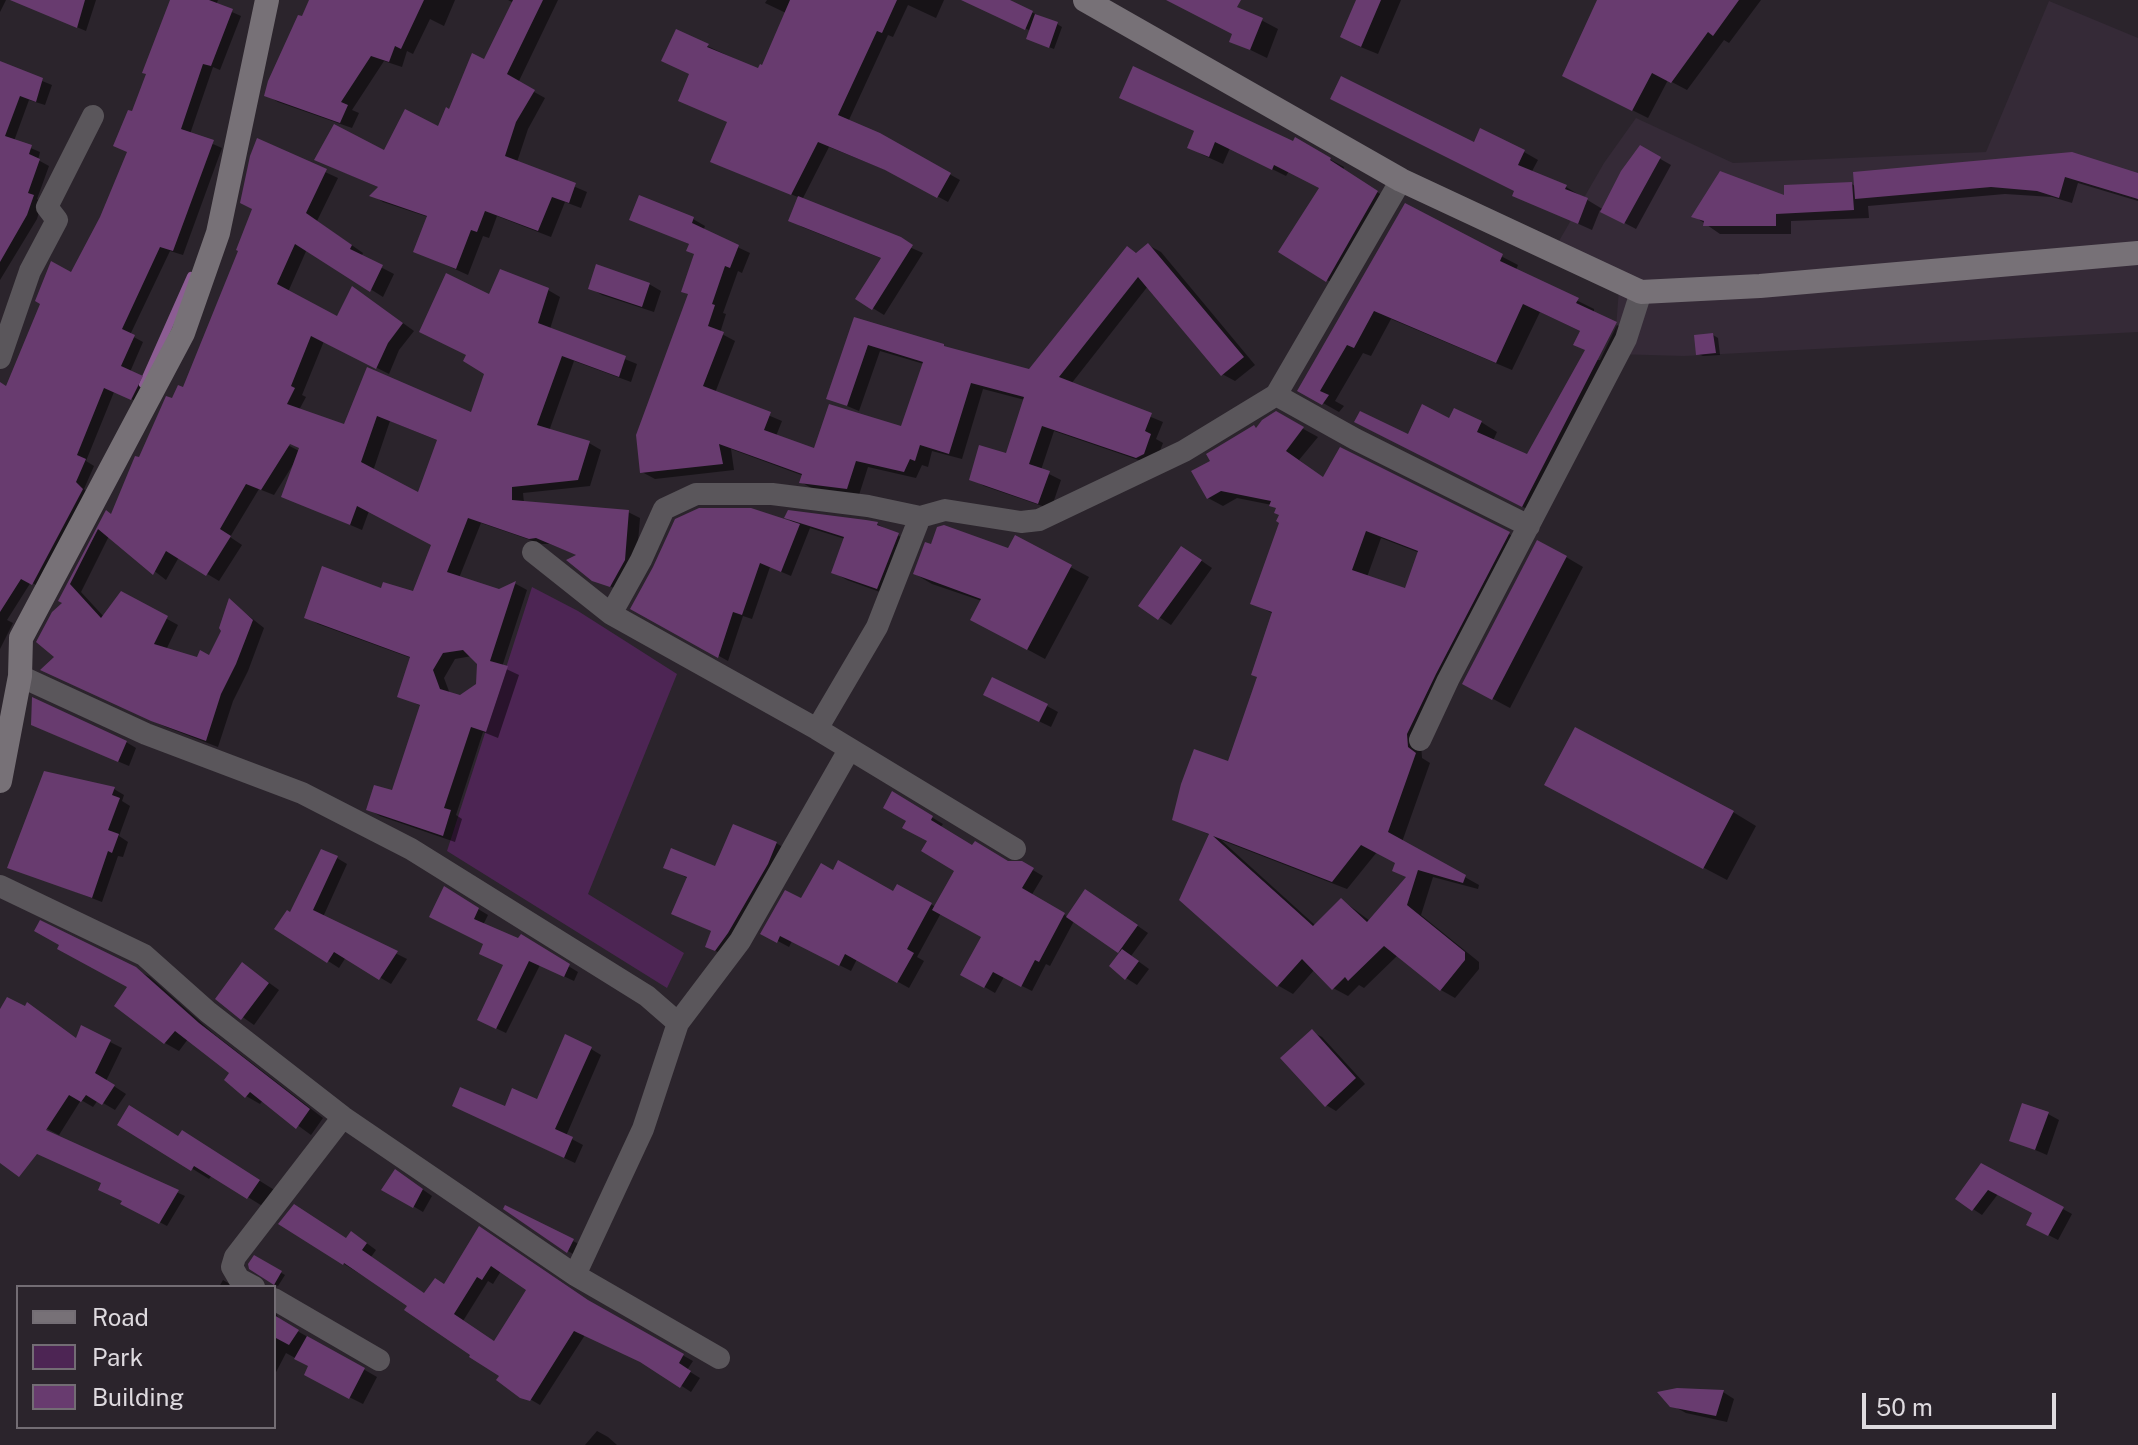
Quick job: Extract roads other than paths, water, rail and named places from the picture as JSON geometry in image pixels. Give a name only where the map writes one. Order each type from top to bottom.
[{"type":"main road","points":[[0,781],[20,676],[21,638],[183,333],[218,233],[267,0]]},
{"type":"main road","points":[[1085,0],[1401,180],[1641,292],[1776,285],[2138,253]]},
{"type":"street","points":[[0,358],[30,271],[57,220],[47,207],[93,116]]},
{"type":"street","points":[[611,614],[641,560],[664,509],[696,494],[772,494],[868,506],[920,517],[945,510],[1021,522],[1059,513],[1184,451],[1276,395],[1401,180]]},
{"type":"street","points":[[1420,740],[1448,680],[1626,339],[1641,292]]},
{"type":"street","points":[[1276,395],[1355,439],[1529,526]]},
{"type":"street","points":[[817,729],[877,627],[920,517]]},
{"type":"street","points":[[533,552],[611,614],[817,729],[1015,849]]},
{"type":"street","points":[[20,676],[146,734],[302,793],[411,849],[647,996],[678,1023]]},
{"type":"street","points":[[575,1275],[643,1129],[678,1023],[740,941],[849,750]]},
{"type":"street","points":[[0,886],[144,955],[208,1012],[343,1117],[575,1275],[719,1358]]},
{"type":"street","points":[[250,1285],[239,1279],[232,1267],[235,1257],[343,1117]]},
{"type":"street","points":[[276,1300],[379,1360]]},
{"type":"waterway","points":[[143,384],[191,276]]}]
